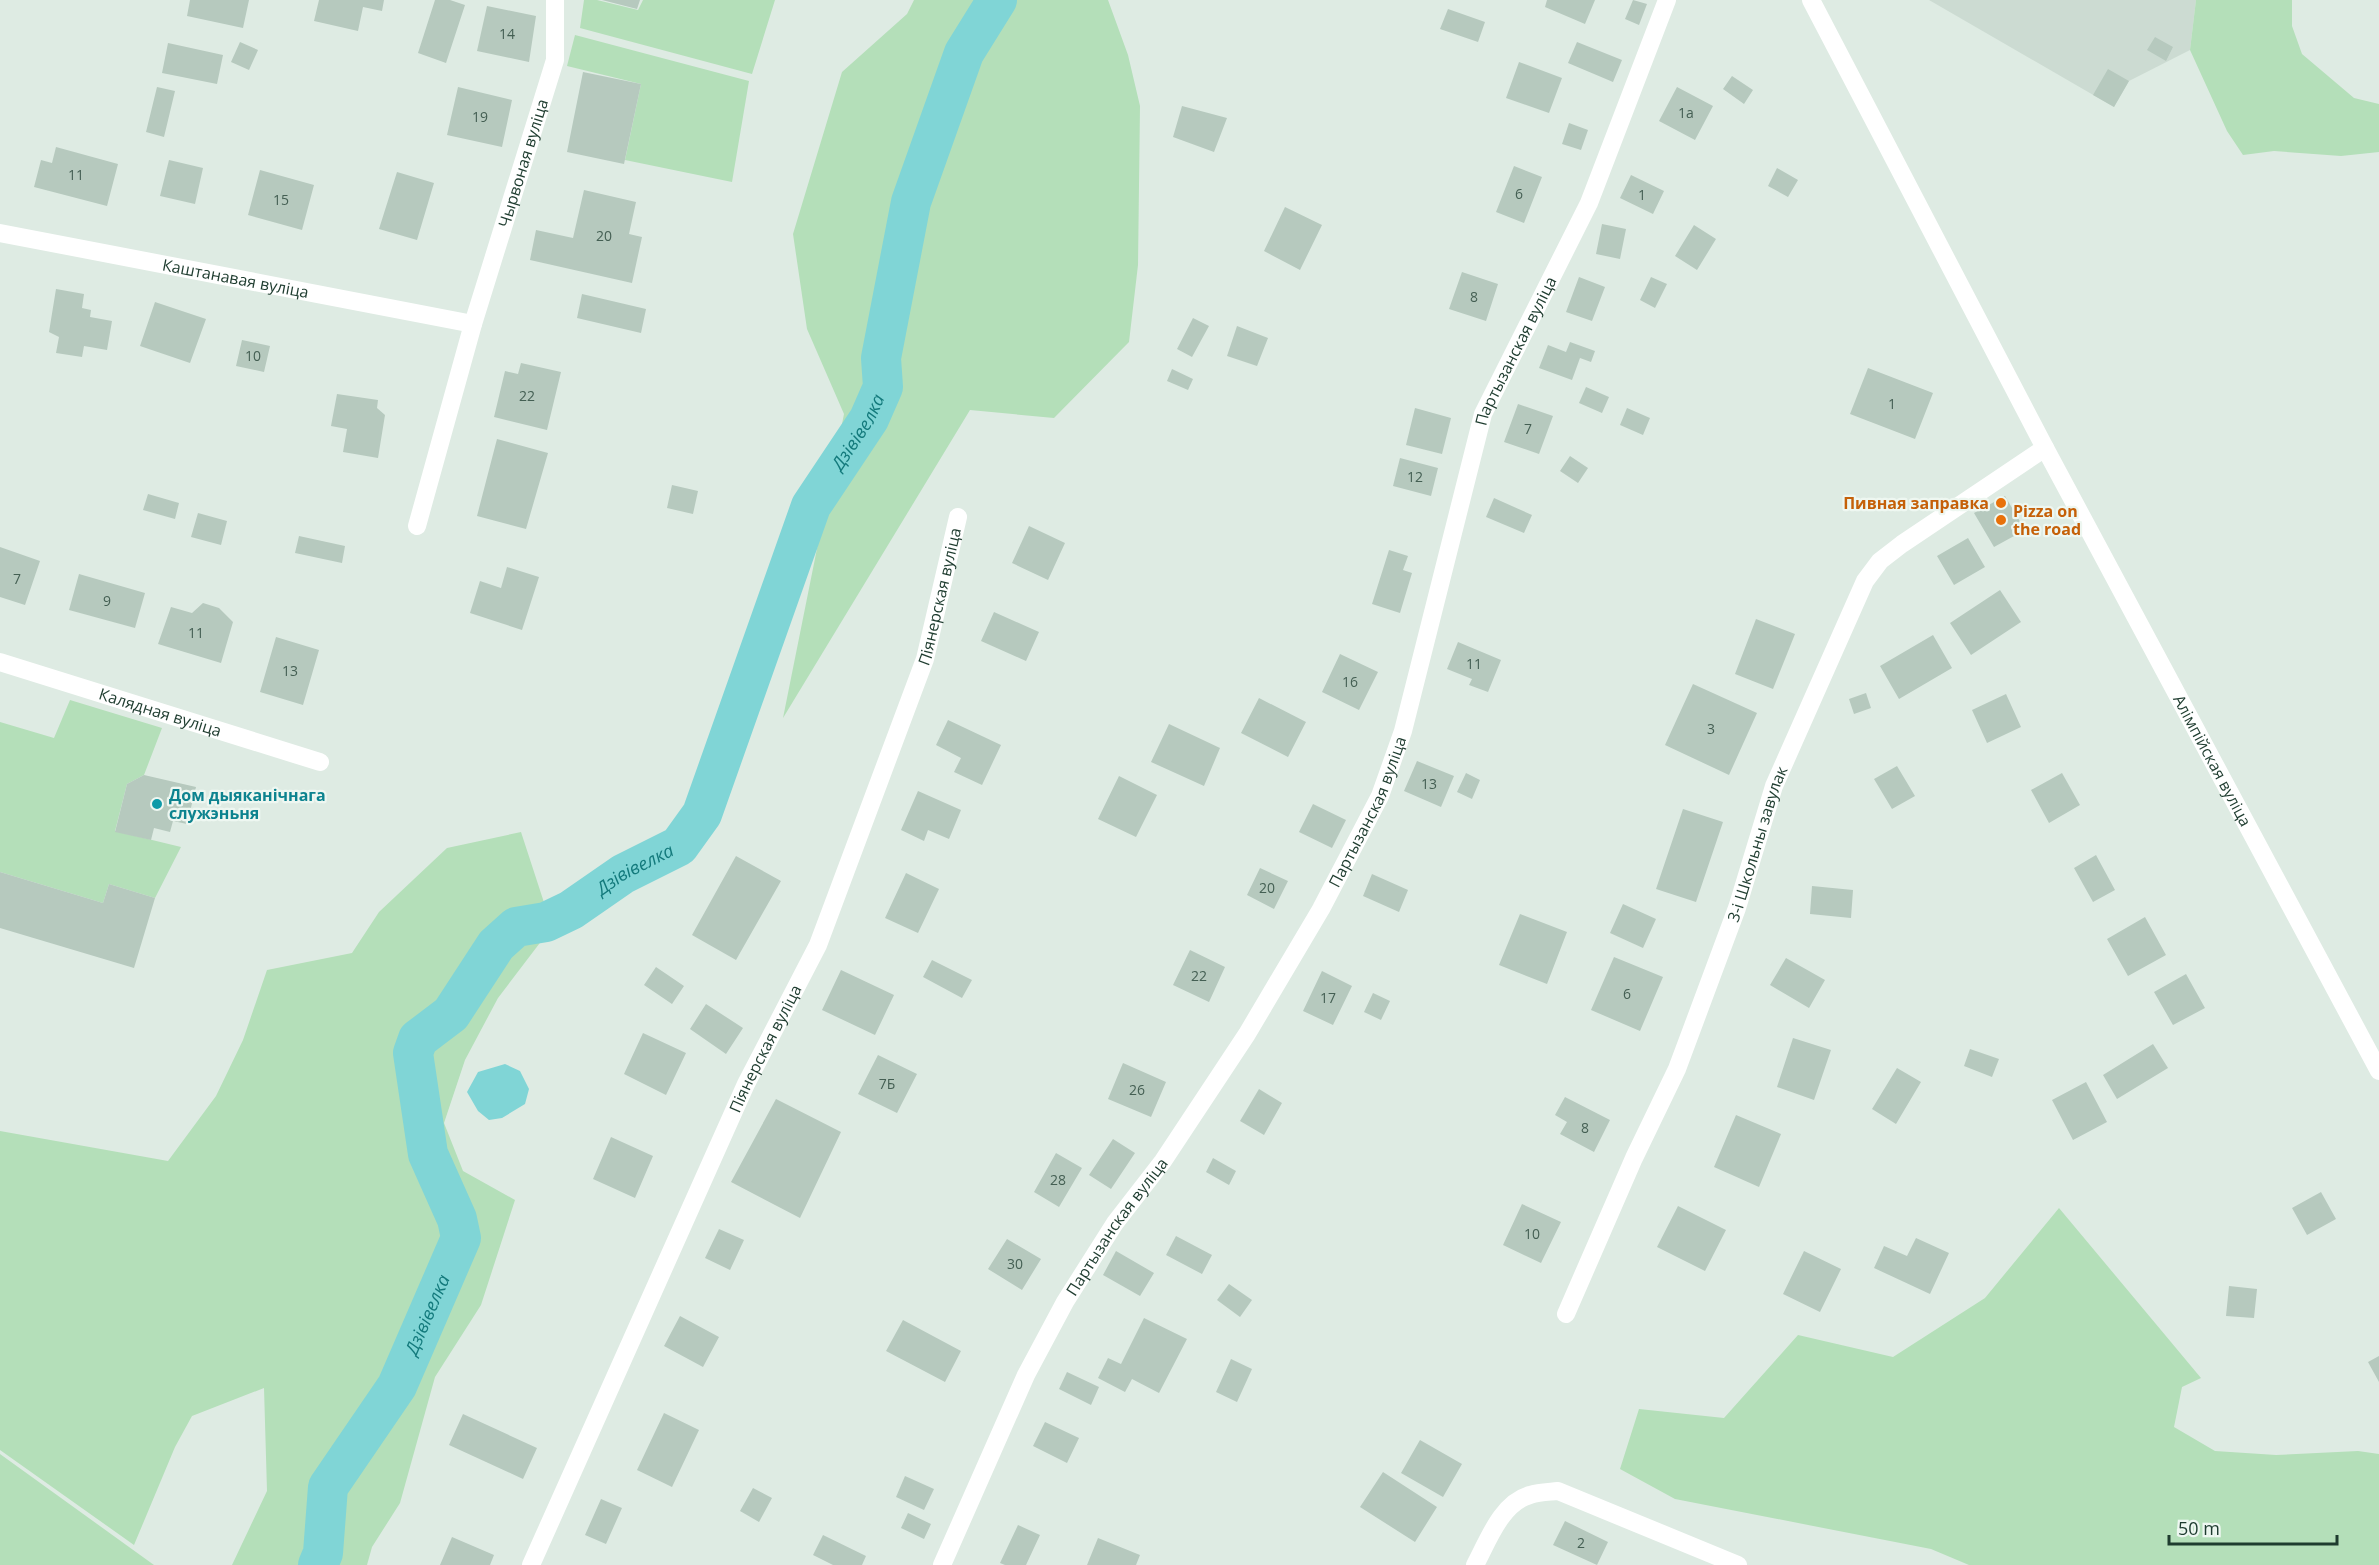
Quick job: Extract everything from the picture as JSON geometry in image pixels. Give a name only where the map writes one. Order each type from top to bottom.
[{"type":"street","name":"Чырвоная вуліца","points":[[417,526],[472,324],[555,60],[555,0]]},
{"type":"street","name":"Партызанская вуліца","points":[[942,1565],[1026,1375],[1065,1302],[1115,1223],[1163,1161],[1247,1035],[1321,909],[1380,796],[1403,731],[1483,414],[1588,202],[1667,0]]},
{"type":"street","name":"Алімпійская вуліца","points":[[1811,0],[2045,448],[2379,1071]]},
{"type":"street","name":"Каштанавая вуліца","points":[[0,233],[472,324]]},
{"type":"street","name":"3-і Школьны завулак","points":[[1566,1314],[1634,1158],[1677,1070],[1737,908],[1774,786],[1865,581],[1880,561],[1902,544],[2045,448]]},
{"type":"street","name":"Піянерская вуліца","points":[[531,1565],[746,1084],[819,945],[925,659],[958,517]]},
{"type":"street","name":"Калядная вуліца","points":[[0,662],[320,762]]},
{"type":"street","points":[[1475,1565],[1496,1525],[1511,1506],[1528,1495],[1558,1491],[1738,1565]]},
{"type":"shaded area","points":[[1929,0],[2196,0],[2190,50],[2129,81],[2114,107]]},
{"type":"green space","points":[[584,0],[597,0],[638,10],[643,0],[775,0],[752,74],[580,28]]},
{"type":"green space","points":[[914,0],[1108,0],[1128,55],[1140,106],[1138,265],[1129,342],[1054,418],[970,410],[783,718],[844,414],[807,329],[793,234],[842,72],[907,14]]},
{"type":"green space","points":[[2196,0],[2292,0],[2292,26],[2302,54],[2354,98],[2379,104],[2379,152],[2341,156],[2274,151],[2243,155],[2227,131],[2190,50]]},
{"type":"green space","points":[[575,35],[749,81],[732,182],[625,160],[641,84],[567,66]]},
{"type":"green space","points":[[70,700],[162,728],[144,775],[127,784],[115,831],[181,847],[155,898],[109,884],[103,903],[0,872],[0,722],[54,738]]},
{"type":"green space","points":[[521,832],[552,927],[498,998],[465,1060],[444,1123],[463,1171],[515,1200],[481,1305],[435,1377],[400,1503],[372,1547],[367,1565],[232,1565],[267,1491],[264,1388],[192,1416],[175,1447],[134,1545],[0,1450],[0,1131],[168,1161],[216,1096],[243,1040],[267,970],[352,953],[379,912],[447,848]]},
{"type":"green space","points":[[2059,1208],[2201,1378],[2182,1387],[2174,1427],[2215,1451],[2276,1455],[2358,1451],[2379,1454],[2379,1565],[1969,1565],[1931,1549],[1675,1499],[1620,1469],[1639,1409],[1724,1418],[1798,1335],[1893,1357],[1985,1298]]},
{"type":"green space","points":[[0,1454],[154,1565],[0,1565]]},
{"type":"water","points":[[721,791],[726,802],[713,824],[694,841],[679,846],[672,838],[687,816],[698,804]]},
{"type":"water","points":[[505,1064],[520,1071],[529,1089],[525,1104],[502,1118],[489,1120],[478,1111],[467,1092],[478,1072]]},
{"type":"building","points":[[190,0],[249,0],[243,28],[187,16]]},
{"type":"building","points":[[319,0],[384,0],[382,11],[363,7],[358,31],[314,21]]},
{"type":"building","points":[[435,0],[450,0],[465,5],[446,63],[418,53]]},
{"type":"building","points":[[602,0],[640,0],[637,9]]},
{"type":"building","points":[[1547,0],[1595,0],[1585,24],[1545,7]]},
{"type":"building","points":[[1633,0],[1647,4],[1639,25],[1625,19]]},
{"type":"building","points":[[487,6],[536,16],[529,62],[477,51]]},
{"type":"building","points":[[1448,9],[1485,22],[1478,42],[1440,29]]},
{"type":"building","points":[[2155,37],[2173,47],[2166,61],[2147,50]]},
{"type":"building","points":[[240,42],[258,50],[249,70],[231,62]]},
{"type":"building","points":[[1577,42],[1622,60],[1613,82],[1568,63]]},
{"type":"building","points":[[168,43],[223,55],[217,84],[162,73]]},
{"type":"building","points":[[1519,62],[1562,78],[1549,113],[1506,98]]},
{"type":"building","points":[[2108,69],[2129,81],[2114,107],[2093,95]]},
{"type":"building","points":[[583,72],[641,84],[624,164],[567,152]]},
{"type":"building","points":[[1732,76],[1753,90],[1744,104],[1723,89]]},
{"type":"building","points":[[157,87],[175,91],[164,137],[146,132]]},
{"type":"building","points":[[458,87],[512,100],[502,147],[447,135]]},
{"type":"building","points":[[1677,87],[1713,106],[1695,140],[1659,121]]},
{"type":"building","points":[[1182,106],[1227,118],[1214,152],[1173,137]]},
{"type":"building","points":[[1569,123],[1588,130],[1581,150],[1562,144]]},
{"type":"building","points":[[56,147],[118,164],[107,206],[34,187],[41,160],[52,163]]},
{"type":"building","points":[[169,160],[203,168],[195,204],[160,196]]},
{"type":"building","points":[[1514,166],[1542,177],[1524,223],[1496,212]]},
{"type":"building","points":[[1777,168],[1798,180],[1788,197],[1768,186]]},
{"type":"building","points":[[260,170],[314,185],[302,230],[248,215]]},
{"type":"building","points":[[397,172],[434,183],[417,240],[379,229]]},
{"type":"building","points":[[1631,175],[1664,191],[1653,214],[1620,198]]},
{"type":"building","points":[[584,190],[636,202],[629,234],[642,237],[632,283],[530,260],[536,230],[573,238]]},
{"type":"building","points":[[1285,207],[1322,225],[1300,270],[1264,251]]},
{"type":"building","points":[[1602,224],[1626,229],[1620,259],[1596,254]]},
{"type":"building","points":[[1694,225],[1716,239],[1697,270],[1675,256]]},
{"type":"building","points":[[1462,272],[1498,284],[1486,321],[1449,309]]},
{"type":"building","points":[[1579,277],[1605,287],[1592,321],[1566,312]]},
{"type":"building","points":[[1651,277],[1667,284],[1655,308],[1640,300]]},
{"type":"building","points":[[56,289],[84,294],[82,308],[91,310],[90,317],[112,321],[107,350],[84,346],[82,357],[56,353],[59,337],[49,332]]},
{"type":"building","points":[[582,294],[646,309],[641,333],[577,318]]},
{"type":"building","points":[[155,302],[206,319],[190,363],[140,346]]},
{"type":"building","points":[[1193,318],[1209,326],[1192,357],[1177,349]]},
{"type":"building","points":[[1237,326],[1268,338],[1257,366],[1227,356]]},
{"type":"building","points":[[242,340],[270,346],[264,372],[236,366]]},
{"type":"building","points":[[1570,342],[1595,351],[1591,362],[1580,358],[1572,380],[1539,368],[1548,345],[1566,352]]},
{"type":"building","points":[[521,363],[561,372],[547,430],[494,417],[505,371],[518,374]]},
{"type":"building","points":[[1868,368],[1933,393],[1915,439],[1850,414]]},
{"type":"building","points":[[1172,369],[1193,379],[1188,390],[1167,381]]},
{"type":"building","points":[[1586,387],[1609,397],[1602,413],[1579,403]]},
{"type":"building","points":[[337,394],[378,400],[377,408],[385,415],[378,458],[343,452],[347,429],[331,426]]},
{"type":"building","points":[[1518,404],[1553,416],[1539,454],[1504,442]]},
{"type":"building","points":[[1415,408],[1451,418],[1442,454],[1406,445]]},
{"type":"building","points":[[1627,408],[1650,418],[1643,435],[1620,425]]},
{"type":"building","points":[[497,439],[548,453],[526,529],[477,516]]},
{"type":"building","points":[[1570,456],[1588,468],[1578,483],[1560,471]]},
{"type":"building","points":[[1400,458],[1438,468],[1431,496],[1393,486]]},
{"type":"building","points":[[672,485],[698,491],[693,514],[667,508]]},
{"type":"building","points":[[148,494],[179,503],[175,519],[143,510]]},
{"type":"building","points":[[2005,496],[2025,530],[1994,547],[1974,513]]},
{"type":"building","points":[[1494,498],[1532,515],[1524,533],[1486,517]]},
{"type":"building","points":[[198,513],[227,521],[221,545],[191,537]]},
{"type":"building","points":[[1029,526],[1065,543],[1048,580],[1012,563]]},
{"type":"building","points":[[299,536],[345,546],[342,563],[295,553]]},
{"type":"building","points":[[1968,538],[1985,567],[1954,585],[1937,556]]},
{"type":"building","points":[[0,547],[40,561],[25,605],[0,597]]},
{"type":"building","points":[[1389,550],[1408,556],[1403,570],[1412,573],[1400,613],[1372,604]]},
{"type":"building","points":[[507,567],[539,577],[522,630],[470,613],[480,581],[501,588]]},
{"type":"building","points":[[79,574],[145,593],[135,628],[69,610]]},
{"type":"building","points":[[2000,590],[2021,622],[1971,655],[1950,623]]},
{"type":"building","points":[[203,603],[219,608],[233,622],[221,663],[158,644],[171,607],[192,613]]},
{"type":"building","points":[[994,612],[1039,632],[1026,661],[981,641]]},
{"type":"building","points":[[1756,619],[1795,634],[1773,689],[1735,674]]},
{"type":"building","points":[[1933,635],[1952,668],[1899,699],[1880,666]]},
{"type":"building","points":[[276,637],[319,650],[303,705],[260,692]]},
{"type":"building","points":[[1458,642],[1501,660],[1488,692],[1469,685],[1472,679],[1447,669]]},
{"type":"building","points":[[1340,654],[1378,672],[1359,710],[1322,692]]},
{"type":"building","points":[[1693,684],[1757,713],[1729,775],[1665,745]]},
{"type":"building","points":[[1866,693],[1871,708],[1854,714],[1849,699]]},
{"type":"building","points":[[2006,694],[2021,727],[1987,743],[1972,710]]},
{"type":"building","points":[[1259,698],[1306,722],[1288,757],[1241,733]]},
{"type":"building","points":[[948,720],[1001,745],[982,785],[954,772],[961,758],[936,745]]},
{"type":"building","points":[[1169,724],[1220,748],[1204,786],[1151,762]]},
{"type":"building","points":[[1417,761],[1454,776],[1441,807],[1404,791]]},
{"type":"building","points":[[1897,766],[1915,796],[1892,809],[1874,779]]},
{"type":"building","points":[[1466,773],[1480,780],[1472,799],[1457,792]]},
{"type":"building","points":[[2062,773],[2080,805],[2049,823],[2031,790]]},
{"type":"building","name":"Дом дыяканічнага служэньня","points":[[144,775],[196,787],[187,824],[173,821],[170,832],[154,828],[151,840],[115,832],[127,784]]},
{"type":"building","points":[[1119,776],[1157,795],[1136,837],[1098,819]]},
{"type":"building","points":[[918,791],[961,810],[949,839],[928,830],[924,841],[901,830]]},
{"type":"building","points":[[1313,804],[1346,820],[1332,848],[1299,832]]},
{"type":"building","points":[[1683,809],[1723,822],[1696,902],[1656,889]]},
{"type":"building","points":[[2096,855],[2115,890],[2093,902],[2074,868]]},
{"type":"building","points":[[736,856],[781,881],[736,960],[692,935]]},
{"type":"building","points":[[1260,868],[1288,881],[1274,909],[1247,895]]},
{"type":"building","points":[[0,872],[103,903],[109,884],[155,898],[134,968],[0,928]]},
{"type":"building","points":[[906,873],[939,889],[918,933],[885,918]]},
{"type":"building","points":[[1372,874],[1408,890],[1399,912],[1363,896]]},
{"type":"building","points":[[1812,886],[1853,890],[1851,918],[1810,914]]},
{"type":"building","points":[[1623,904],[1656,919],[1643,948],[1610,933]]},
{"type":"building","points":[[1520,914],[1567,932],[1547,984],[1499,965]]},
{"type":"building","points":[[2145,917],[2166,955],[2128,976],[2107,939]]},
{"type":"building","points":[[1190,950],[1225,967],[1209,1002],[1173,985]]},
{"type":"building","points":[[1614,957],[1663,977],[1640,1031],[1591,1010]]},
{"type":"building","points":[[1786,958],[1825,980],[1809,1008],[1770,985]]},
{"type":"building","points":[[932,960],[972,980],[962,998],[923,977]]},
{"type":"building","points":[[656,967],[684,986],[672,1004],[644,985]]},
{"type":"building","points":[[841,970],[894,995],[875,1035],[822,1010]]},
{"type":"building","points":[[1322,971],[1352,986],[1333,1025],[1303,1011]]},
{"type":"building","points":[[2186,974],[2205,1008],[2173,1025],[2154,992]]},
{"type":"building","points":[[1373,993],[1390,1001],[1381,1020],[1364,1012]]},
{"type":"building","points":[[706,1004],[743,1028],[726,1054],[690,1029]]},
{"type":"building","points":[[643,1033],[686,1053],[666,1095],[624,1074]]},
{"type":"building","points":[[1793,1038],[1831,1050],[1814,1100],[1777,1087]]},
{"type":"building","points":[[2153,1044],[2168,1068],[2117,1099],[2103,1075]]},
{"type":"building","points":[[1970,1049],[1999,1059],[1992,1077],[1964,1066]]},
{"type":"building","points":[[878,1055],[917,1074],[897,1113],[858,1094]]},
{"type":"building","points":[[1123,1063],[1166,1082],[1151,1117],[1108,1099]]},
{"type":"building","points":[[1897,1068],[1921,1082],[1896,1124],[1872,1109]]},
{"type":"building","points":[[2086,1082],[2107,1122],[2073,1140],[2052,1100]]},
{"type":"building","points":[[1259,1089],[1282,1103],[1264,1135],[1240,1121]]},
{"type":"building","points":[[1565,1097],[1610,1120],[1594,1152],[1560,1134],[1567,1122],[1555,1115]]},
{"type":"building","points":[[776,1099],[841,1132],[800,1218],[731,1182]]},
{"type":"building","points":[[1736,1115],[1781,1134],[1759,1187],[1714,1167]]},
{"type":"building","points":[[611,1137],[653,1156],[635,1198],[593,1179]]},
{"type":"building","points":[[1113,1139],[1135,1153],[1111,1189],[1089,1175]]},
{"type":"building","points":[[1056,1153],[1082,1168],[1059,1207],[1034,1192]]},
{"type":"building","points":[[1213,1158],[1236,1171],[1229,1185],[1206,1172]]},
{"type":"building","points":[[2321,1192],[2336,1219],[2307,1235],[2292,1208]]},
{"type":"building","points":[[1522,1204],[1561,1222],[1541,1263],[1503,1245]]},
{"type":"building","points":[[1678,1206],[1726,1230],[1705,1271],[1657,1247]]},
{"type":"building","points":[[719,1229],[744,1240],[730,1270],[705,1258]]},
{"type":"building","points":[[1176,1236],[1212,1255],[1202,1274],[1166,1255]]},
{"type":"building","points":[[1916,1238],[1949,1253],[1930,1294],[1874,1268],[1884,1246],[1907,1256]]},
{"type":"building","points":[[1007,1239],[1041,1259],[1022,1290],[988,1269]]},
{"type":"building","points":[[1116,1251],[1154,1273],[1140,1296],[1103,1275]]},
{"type":"building","points":[[1804,1251],[1841,1269],[1820,1312],[1783,1294]]},
{"type":"building","points":[[1229,1284],[1252,1300],[1240,1317],[1217,1300]]},
{"type":"building","points":[[2229,1286],[2257,1289],[2254,1318],[2226,1316]]},
{"type":"building","points":[[680,1316],[719,1337],[703,1367],[664,1346]]},
{"type":"building","points":[[1144,1318],[1187,1339],[1159,1393],[1132,1379],[1125,1392],[1098,1378],[1108,1358],[1121,1364]]},
{"type":"building","points":[[903,1320],[961,1351],[945,1382],[886,1351]]},
{"type":"building","points":[[2379,1356],[2379,1382],[2368,1362]]},
{"type":"building","points":[[1231,1359],[1252,1369],[1237,1402],[1216,1392]]},
{"type":"building","points":[[1067,1372],[1099,1387],[1091,1405],[1059,1389]]},
{"type":"building","points":[[664,1413],[699,1430],[672,1487],[637,1470]]},
{"type":"building","points":[[463,1414],[537,1448],[523,1479],[449,1445]]},
{"type":"building","points":[[1045,1422],[1079,1438],[1067,1463],[1033,1446]]},
{"type":"building","points":[[1420,1440],[1462,1464],[1443,1497],[1401,1473]]},
{"type":"building","points":[[1383,1472],[1437,1507],[1415,1542],[1360,1507]]},
{"type":"building","points":[[905,1476],[934,1489],[924,1510],[896,1497]]},
{"type":"building","points":[[753,1488],[772,1498],[759,1522],[740,1511]]},
{"type":"building","points":[[601,1499],[622,1508],[606,1544],[585,1535]]},
{"type":"building","points":[[908,1513],[931,1524],[924,1539],[901,1528]]},
{"type":"building","points":[[1565,1521],[1608,1542],[1597,1565],[1553,1545]]},
{"type":"building","points":[[1018,1525],[1040,1535],[1026,1565],[1005,1565],[1000,1563]]},
{"type":"building","points":[[823,1535],[866,1556],[862,1565],[833,1565],[813,1555]]},
{"type":"building","points":[[452,1537],[494,1555],[490,1565],[440,1565]]},
{"type":"building","points":[[1098,1538],[1140,1555],[1136,1565],[1087,1565]]},
{"type":"waterway","name":"Дзівівелка","points":[[318,1565],[323,1553],[328,1487],[397,1386],[461,1238],[457,1219],[428,1154],[413,1053],[418,1039],[451,1014],[496,945],[516,927],[546,922],[571,910],[623,874],[679,846],[702,814],[811,506],[869,419],[883,387],[881,358],[911,202],[964,53],[997,0]]},
{"type":"place","name":"Пивная заправка","points":[[2001,503]]},
{"type":"place","name":"Pizza on the road","points":[[2001,520]]},
{"type":"place","name":"Дом дыяканічнага служэньня","points":[[157,804]]}]
